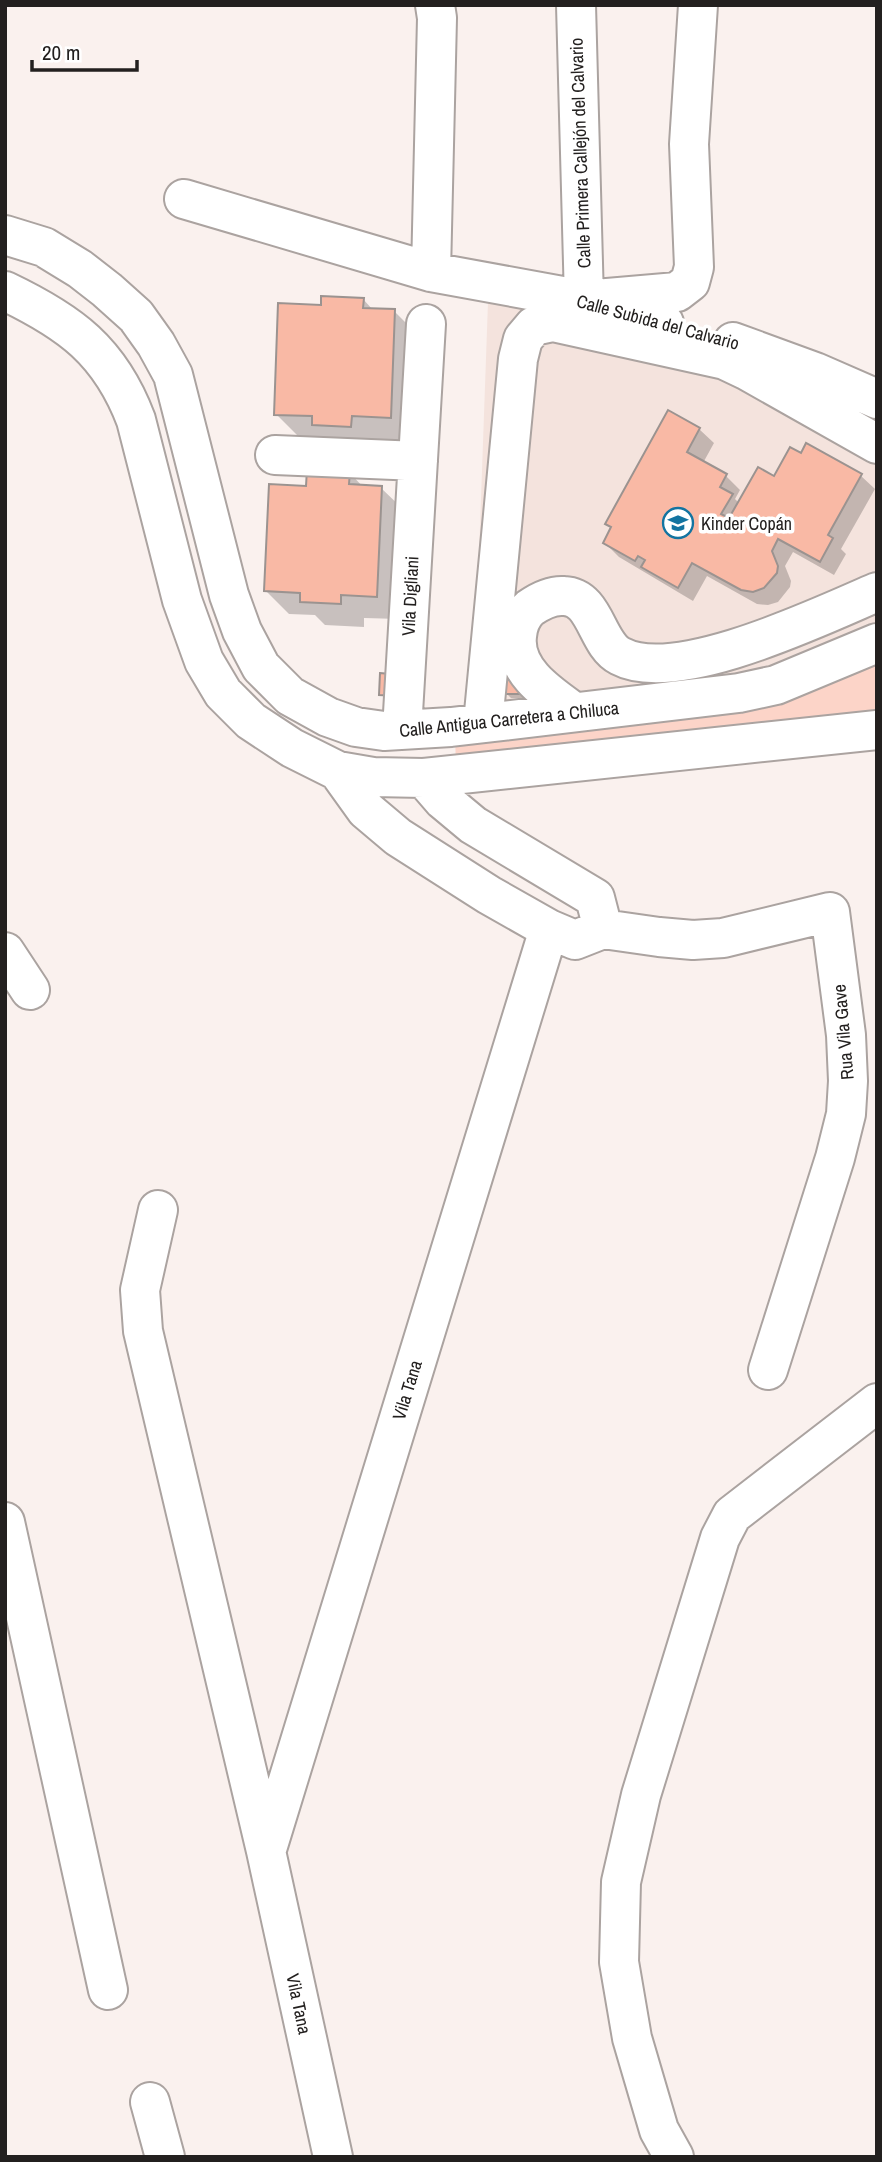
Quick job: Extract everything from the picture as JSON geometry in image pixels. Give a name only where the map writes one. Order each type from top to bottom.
[{"type":"street","points":[[431,272],[437,18],[435,5]]},
{"type":"street","name":"Calle Primera Callejón del Calvario","points":[[576,5],[584,300]]},
{"type":"street","points":[[584,300],[677,292],[690,282],[694,267],[689,144],[698,5]]},
{"type":"street","name":"Calle Subida del Calvario","points":[[184,199],[431,272],[584,300],[747,345],[877,399]]},
{"type":"street","name":"Calle Antigua Carretera a Chiluca","points":[[5,235],[44,247],[80,269],[136,316],[156,344],[173,375],[229,595],[242,631],[261,667],[290,696],[328,717],[356,727],[384,732],[467,725],[739,693],[776,685],[877,643]]},
{"type":"street","points":[[5,291],[38,306],[78,332],[103,360],[126,393],[136,420],[182,600],[204,661],[223,693],[251,720],[292,748],[338,771],[373,777],[438,776],[877,730]]},
{"type":"street","points":[[603,929],[595,898],[569,885],[473,825],[443,800],[438,776],[467,725],[517,359],[523,339],[534,326],[553,322],[725,360],[877,444]]},
{"type":"street","name":"Vila Digliani","points":[[402,730],[426,324]]},
{"type":"street","points":[[275,455],[418,461]]},
{"type":"street","points":[[574,712],[544,690],[520,660],[516,645],[517,627],[524,613],[542,599],[566,596],[583,605],[593,617],[607,645],[618,655],[633,661],[654,664],[683,661],[743,646],[877,592]]},
{"type":"street","name":"Rua Vila Gave","points":[[338,771],[366,810],[381,824],[489,895],[549,929],[575,940],[603,929],[659,937],[703,939],[752,932],[830,912],[846,1035],[846,1114],[835,1158],[768,1370]]},
{"type":"street","name":"Vila Tana","points":[[266,1851],[549,929]]},
{"type":"street","points":[[5,952],[30,990]]},
{"type":"street","name":"Vila Tana","points":[[158,1210],[140,1290],[144,1331],[266,1851],[333,2157]]},
{"type":"street","points":[[674,2157],[659,2130],[632,2038],[619,1962],[621,1882],[641,1795],[720,1538],[732,1515],[877,1403]]},
{"type":"street","points":[[5,1522],[108,1990]]},
{"type":"street","points":[[150,2102],[165,2157]]},
{"type":"shaded area","name":"Kinder Copán","points":[[488,302],[725,348],[877,404],[877,642],[847,656],[473,724]]},
{"type":"shaded area","points":[[877,642],[877,729],[456,774],[455,727],[576,712]]},
{"type":"building","points":[[321,296],[364,298],[363,308],[395,309],[391,418],[352,416],[351,427],[312,425],[312,416],[274,415],[278,303],[321,305]]},
{"type":"building","points":[[668,410],[700,428],[687,452],[727,474],[720,487],[733,494],[721,514],[729,518],[758,467],[774,476],[790,447],[801,453],[806,443],[862,474],[828,535],[833,538],[820,562],[778,539],[772,551],[778,566],[777,573],[764,588],[753,592],[741,590],[692,563],[678,588],[641,567],[645,560],[638,556],[635,561],[603,543],[611,527],[605,524]]},
{"type":"building","points":[[307,469],[350,472],[349,484],[382,486],[377,597],[341,595],[341,604],[300,602],[300,593],[264,591],[269,484],[306,486]]},
{"type":"building","points":[[380,673],[400,675],[398,696],[379,695]]},
{"type":"building","points":[[504,675],[522,676],[522,694],[505,694]]},
{"type":"place","name":"Kinder Copán","points":[[678,523]]}]
